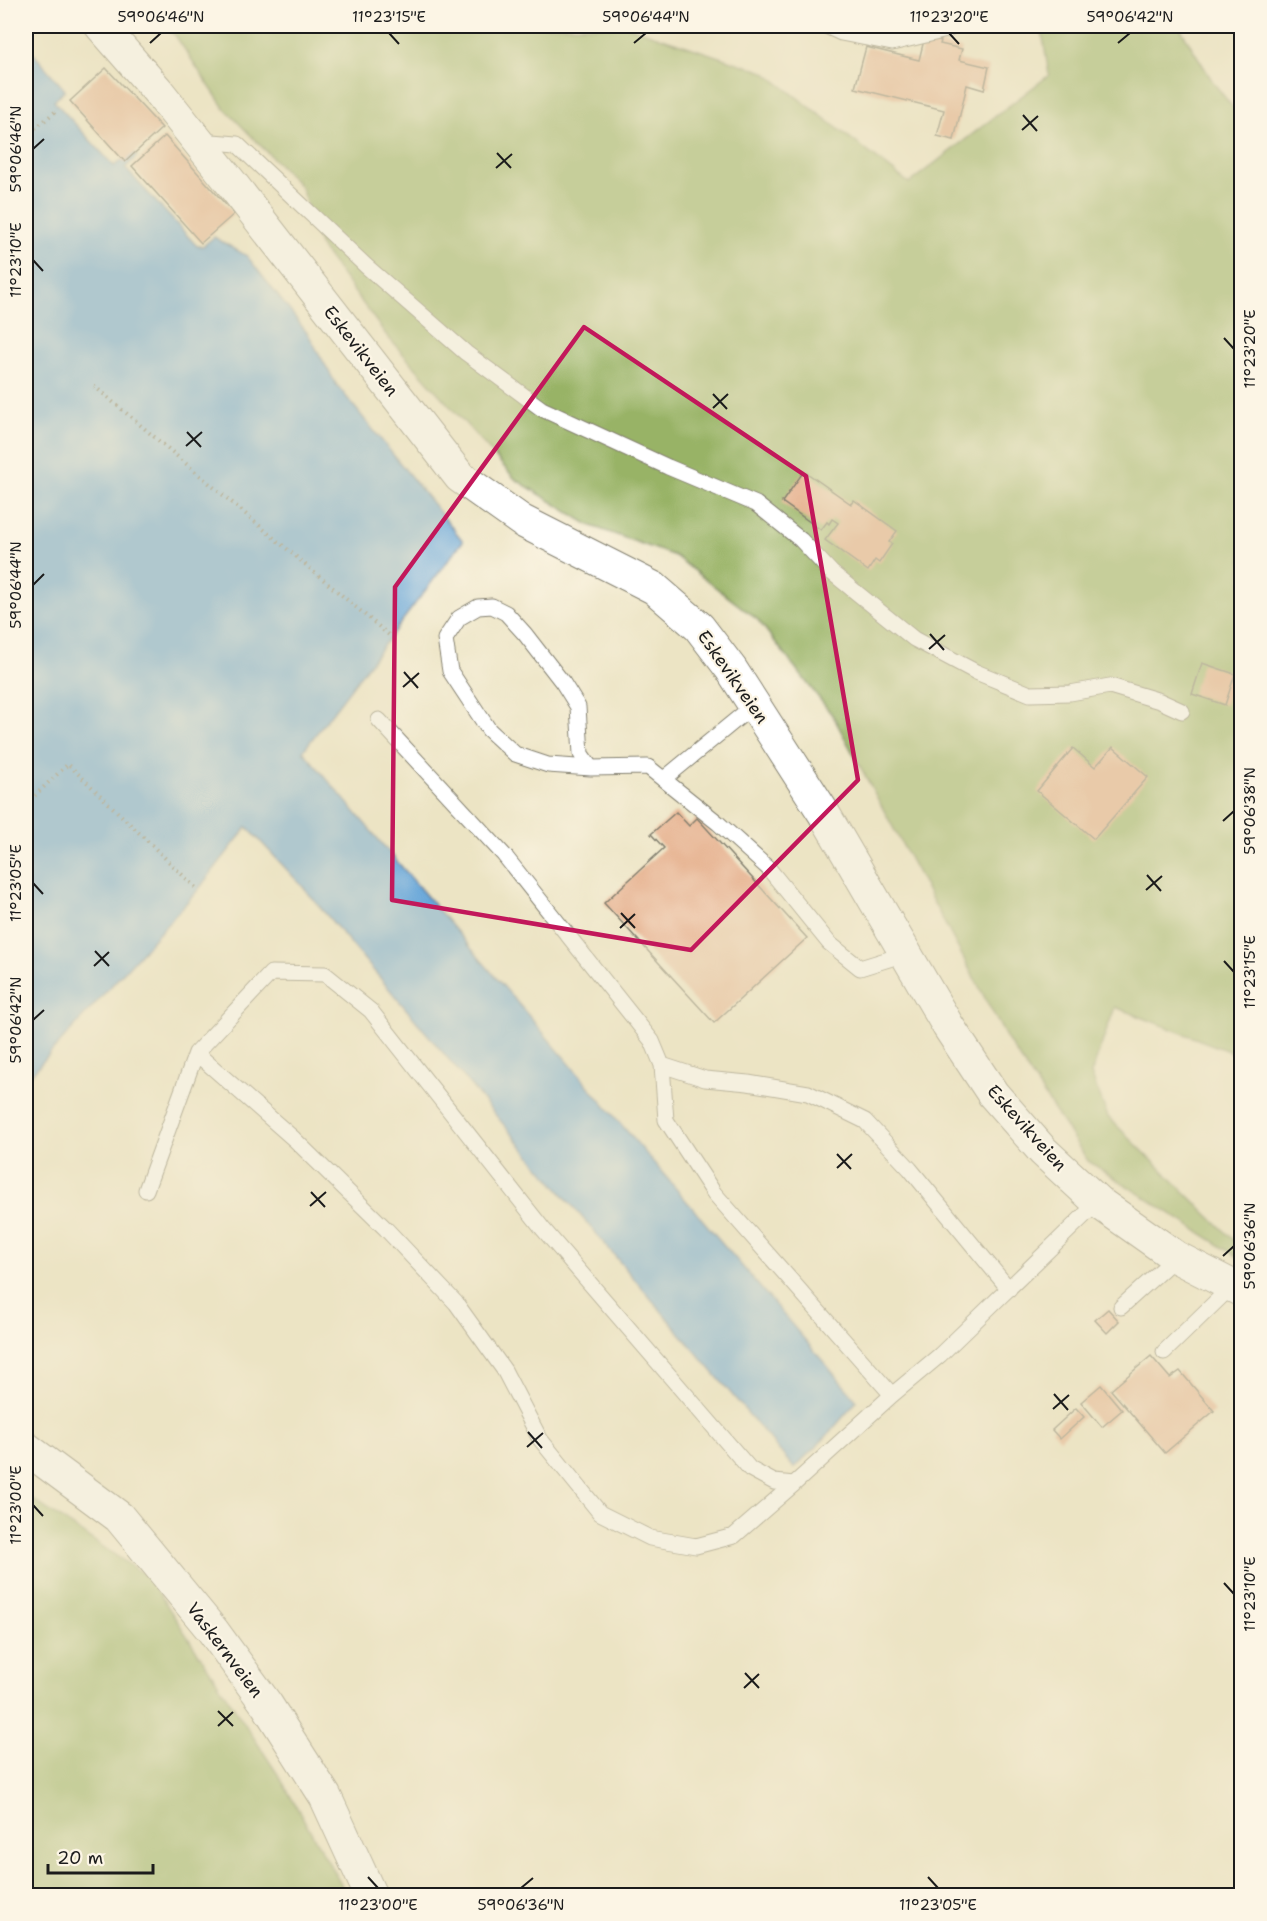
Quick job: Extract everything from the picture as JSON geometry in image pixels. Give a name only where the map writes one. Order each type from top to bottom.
[{"type":"street","name":"Eskevikveien","points":[[101,26],[197,140],[460,477],[522,521],[654,588],[699,627],[730,669],[823,812],[905,954],[993,1094],[1043,1151],[1098,1202],[1176,1257],[1237,1289]]},
{"type":"street","name":"Vaskernveien","points":[[26,1448],[119,1517],[213,1631],[267,1705],[326,1796],[371,1896]]},
{"type":"lane","points":[[826,26],[841,33],[892,43],[955,26]]},
{"type":"lane","points":[[197,140],[237,144],[366,266],[466,352],[542,409],[668,467],[756,504],[801,540],[831,572],[914,639],[976,672],[1030,694],[1070,693],[1110,686],[1160,701],[1182,711]]},
{"type":"lane","points":[[591,768],[581,753],[578,707],[563,683],[525,634],[506,614],[492,606],[478,607],[459,618],[445,639],[450,671],[489,730],[515,754],[548,765],[591,768],[648,767],[718,823],[769,870],[829,943],[860,968],[905,954]]},
{"type":"lane","points":[[663,780],[754,705]]},
{"type":"lane","points":[[379,720],[504,855],[651,1041],[662,1065],[666,1120],[714,1193],[892,1395]]},
{"type":"lane","points":[[146,1190],[196,1053],[272,973],[325,974],[370,1011],[543,1228],[669,1378],[750,1469],[774,1482],[794,1484]]},
{"type":"lane","points":[[196,1053],[294,1139],[386,1229],[456,1303],[504,1370],[540,1439],[600,1513],[650,1538],[696,1546],[734,1536],[940,1355],[1098,1202]]},
{"type":"lane","points":[[662,1065],[705,1079],[748,1083],[808,1093],[865,1121],[910,1169],[1009,1289]]},
{"type":"lane","points":[[1121,1307],[1176,1257]]},
{"type":"lane","points":[[1164,1352],[1237,1289]]},
{"type":"path","points":[[26,136],[56,111]]},
{"type":"path","points":[[94,386],[390,636]]},
{"type":"path","points":[[26,804],[68,764],[198,890]]},
{"type":"highlighted area","points":[[584,327],[806,476],[858,780],[691,950],[392,900],[395,587]]},
{"type":"green space","points":[[161,26],[627,26],[764,72],[909,183],[1049,75],[1041,26],[1179,26],[1213,82],[1241,118],[1241,1056],[1115,1007],[1091,1074],[1108,1117],[1241,1247],[1241,1259],[1088,1161],[1007,1039],[833,716],[758,620],[675,556],[589,525],[515,479],[387,336],[320,246],[301,187],[224,108],[175,35]]},
{"type":"green space","points":[[26,1495],[149,1578],[279,1776],[347,1895],[26,1895]]},
{"type":"water","points":[[26,45],[65,90],[54,101],[114,166],[133,152],[137,156],[125,168],[197,246],[203,246],[214,237],[247,256],[308,334],[336,384],[463,541],[303,751],[857,1401],[825,1438],[794,1468],[303,887],[247,827],[198,890],[26,1080]]},
{"type":"building","points":[[925,36],[941,41],[940,44],[962,49],[959,60],[989,67],[984,90],[967,85],[954,140],[937,136],[944,110],[855,88],[866,47],[919,60]]},
{"type":"building","points":[[106,68],[162,128],[125,162],[70,101]]},
{"type":"building","points":[[165,136],[234,214],[201,243],[132,166]]},
{"type":"building","points":[[804,471],[851,504],[854,500],[897,531],[889,542],[892,544],[879,563],[875,560],[868,571],[825,540],[838,523],[832,519],[821,530],[782,502]]},
{"type":"building","points":[[1202,663],[1235,674],[1225,705],[1192,694]]},
{"type":"building","points":[[1113,747],[1148,777],[1094,839],[1037,791],[1073,748],[1095,767]]},
{"type":"building","points":[[676,812],[689,826],[697,818],[807,938],[714,1023],[604,903],[664,848],[651,834]]},
{"type":"building","points":[[1108,1309],[1119,1321],[1107,1333],[1095,1320]]},
{"type":"building","points":[[1151,1356],[1170,1378],[1180,1371],[1214,1411],[1165,1453],[1111,1390]]},
{"type":"building","points":[[1101,1385],[1122,1410],[1102,1427],[1081,1402]]},
{"type":"building","points":[[1076,1408],[1084,1417],[1060,1439],[1052,1430]]}]
